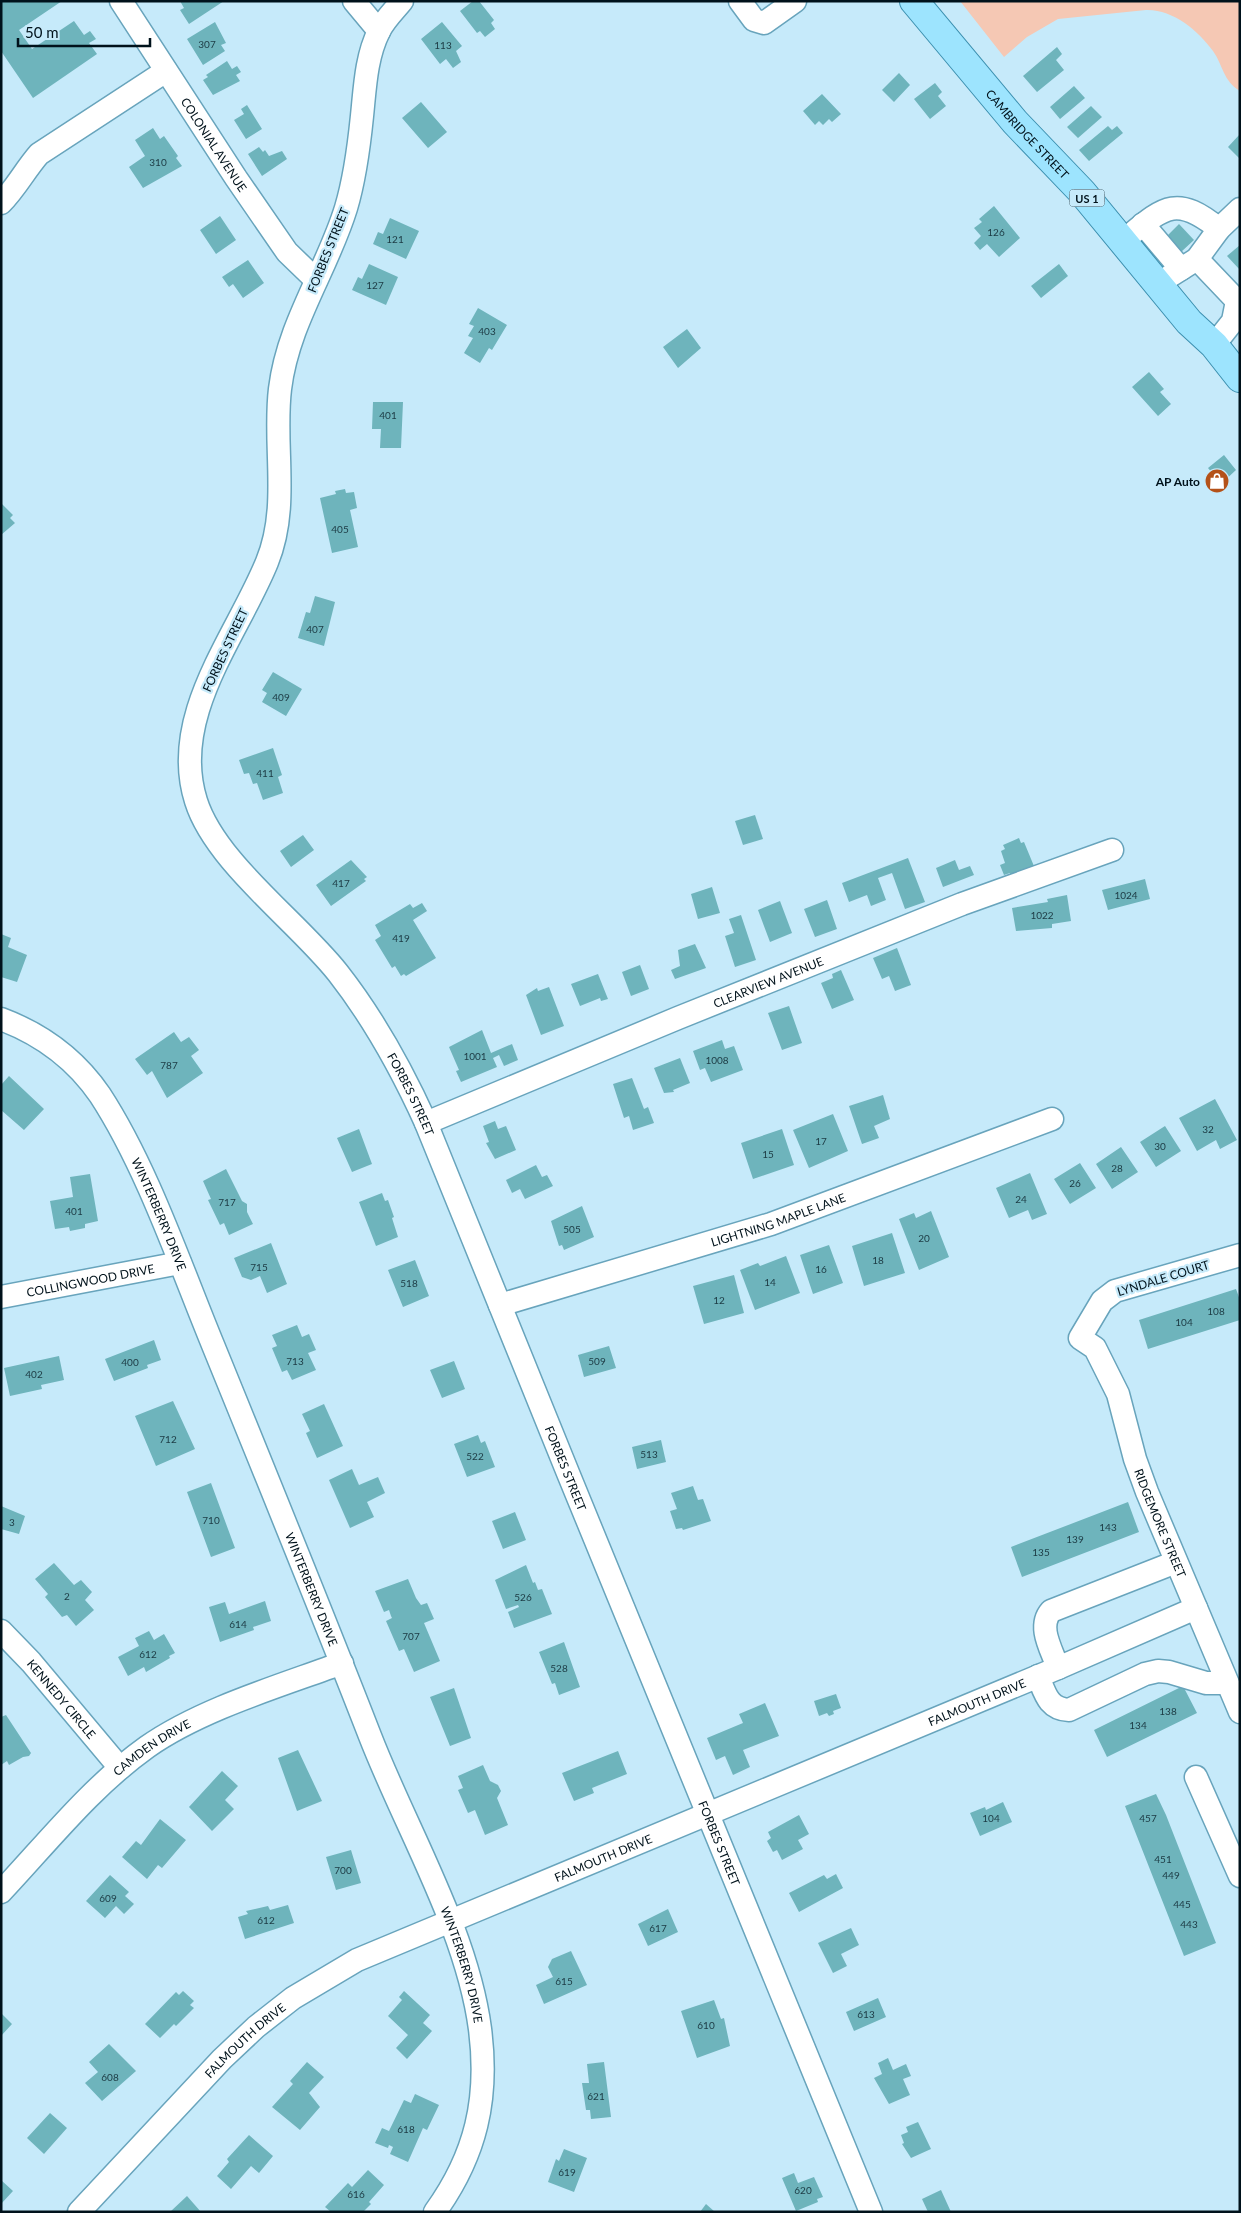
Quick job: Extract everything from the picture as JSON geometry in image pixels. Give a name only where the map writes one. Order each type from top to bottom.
[{"type":"main road","name":"CAMBRIDGE STREET","points":[[914,1],[1015,122],[1082,192],[1179,270],[1189,322],[1214,346],[1240,378]]},
{"type":"street","name":"COLONIAL AVENUE","points":[[121,1],[287,252],[316,280]]},
{"type":"street","points":[[354,1],[379,31]]},
{"type":"street","name":"FORBES STREET","points":[[402,1],[386,19],[370,54],[366,70],[361,129],[350,191],[333,243],[291,337],[284,362],[280,393],[279,510],[275,536],[268,561],[211,673],[200,704],[194,730],[190,777],[195,800],[204,821],[214,837],[238,868],[337,971],[365,1009],[404,1076],[426,1123],[872,2212]]},
{"type":"street","points":[[740,1],[754,20],[764,22],[796,1]]},
{"type":"street","points":[[1,203],[39,154],[166,71]]},
{"type":"street","points":[[1133,232],[1154,215],[1175,206],[1193,210],[1219,230]]},
{"type":"street","points":[[1214,346],[1233,321],[1237,302],[1179,270],[1240,209]]},
{"type":"street","name":"CLEARVIEW AVENUE","points":[[426,1123],[687,1014],[962,904],[1112,850]]},
{"type":"street","name":"WINTERBERRY DRIVE","points":[[1,1019],[32,1032],[61,1052],[97,1091],[137,1164],[180,1263],[387,1778],[465,1960],[475,1999],[480,2032],[483,2076],[481,2107],[475,2136],[464,2165],[450,2192],[435,2212]]},
{"type":"street","name":"LIGHTNING MAPLE LANE","points":[[500,1305],[771,1224],[1052,1119]]},
{"type":"street","name":"LYNDALE COURT","points":[[1080,1338],[1102,1301],[1115,1291],[1240,1255]]},
{"type":"street","name":"COLLINGWOOD DRIVE","points":[[1,1297],[180,1263]]},
{"type":"street","name":"RIDGEMORE STREET","points":[[1080,1338],[1095,1348],[1118,1394],[1135,1459],[1176,1562],[1240,1712]]},
{"type":"street","points":[[1176,1562],[1051,1611],[1046,1617],[1044,1625],[1048,1672],[1047,1699],[1059,1710],[1069,1710],[1145,1674],[1158,1671],[1206,1682],[1227,1683]]},
{"type":"street","name":"FALMOUTH DRIVE","points":[[79,2212],[222,2059],[256,2027],[293,1998],[357,1960],[449,1920],[708,1815],[1196,1608]]},
{"type":"street","name":"KENNEDY CIRCLE","points":[[1,1632],[31,1662],[120,1768]]},
{"type":"street","name":"CAMDEN DRIVE","points":[[1,1892],[120,1768],[173,1732],[225,1708],[342,1663]]},
{"type":"street","points":[[1196,1777],[1240,1876]]},
{"type":"shaded area","points":[[960,1],[1240,1],[1240,91],[1227,78],[1207,43],[1184,22],[1165,13],[1146,10],[1058,19],[1027,37],[1004,57]]},
{"type":"building","points":[[1,1],[62,1],[19,30],[32,49],[74,21],[84,35],[90,31],[96,39],[89,43],[97,54],[33,98],[1,51]]},
{"type":"building","points":[[180,1],[224,1],[189,24],[180,10],[184,8]]},
{"type":"building","points":[[473,1],[479,1],[494,20],[491,23],[495,29],[485,37],[480,31],[477,33],[460,11]]},
{"type":"building","points":[[215,22],[226,43],[221,45],[225,51],[203,65],[187,39]]},
{"type":"building","points":[[442,22],[462,46],[456,51],[461,62],[453,68],[446,59],[440,64],[421,39]]},
{"type":"building","points":[[1057,47],[1062,54],[1056,60],[1064,70],[1037,92],[1023,76]]},
{"type":"building","points":[[227,61],[232,69],[237,66],[241,72],[236,75],[240,81],[213,95],[203,80],[208,77],[206,75]]},
{"type":"building","points":[[899,73],[910,85],[894,102],[882,90]]},
{"type":"building","points":[[935,83],[942,92],[938,96],[946,106],[930,119],[914,99]]},
{"type":"building","points":[[1074,86],[1085,98],[1060,119],[1050,107]]},
{"type":"building","points":[[822,94],[841,114],[832,122],[829,119],[823,125],[819,121],[815,125],[803,111]]},
{"type":"building","points":[[421,102],[447,132],[428,148],[402,118]]},
{"type":"building","points":[[247,105],[262,129],[246,139],[234,120],[244,114],[241,109]]},
{"type":"building","points":[[1091,106],[1102,117],[1078,138],[1067,127]]},
{"type":"building","points":[[1108,126],[1112,130],[1117,126],[1123,133],[1089,161],[1079,150]]},
{"type":"building","points":[[153,128],[160,139],[164,136],[178,156],[176,158],[182,166],[143,188],[129,167],[145,156],[135,140]]},
{"type":"building","points":[[1240,134],[1240,159],[1228,147]]},
{"type":"building","points":[[259,147],[263,152],[265,150],[269,156],[282,151],[287,159],[262,176],[248,154]]},
{"type":"building","points":[[994,206],[1020,238],[999,257],[987,244],[980,250],[974,243],[981,236],[974,228],[982,222],[979,219]]},
{"type":"building","points":[[220,216],[236,240],[216,254],[200,230]]},
{"type":"building","points":[[390,218],[419,231],[406,259],[373,244],[378,232],[383,234]]},
{"type":"building","points":[[1179,224],[1194,240],[1181,252],[1166,237]]},
{"type":"building","points":[[1240,245],[1240,270],[1227,256]]},
{"type":"building","points":[[248,260],[264,283],[243,298],[233,284],[229,287],[222,277]]},
{"type":"building","points":[[369,264],[398,277],[386,305],[352,290],[358,277],[362,279]]},
{"type":"building","points":[[1059,264],[1068,276],[1041,298],[1031,286]]},
{"type":"building","points":[[478,308],[507,325],[492,350],[489,348],[480,363],[464,353],[473,338],[468,336],[474,326],[469,324]]},
{"type":"building","points":[[687,329],[701,348],[678,368],[663,347]]},
{"type":"building","points":[[1149,372],[1164,389],[1160,392],[1171,404],[1158,416],[1132,387]]},
{"type":"building","points":[[373,402],[403,402],[401,448],[380,448],[381,429],[372,429]]},
{"type":"building","points":[[1224,455],[1236,470],[1221,484],[1208,468]]},
{"type":"building","points":[[345,489],[346,493],[354,492],[357,508],[350,510],[358,547],[332,553],[320,498],[336,494],[335,491]]},
{"type":"building","points":[[1,503],[13,515],[10,518],[15,523],[1,535]]},
{"type":"building","points":[[315,596],[335,602],[324,646],[298,638],[306,612],[310,613]]},
{"type":"building","points":[[273,672],[302,689],[286,716],[262,702],[267,693],[262,690]]},
{"type":"building","points":[[273,748],[282,775],[278,777],[283,793],[263,800],[257,783],[253,784],[249,773],[244,774],[239,760]]},
{"type":"building","points":[[755,815],[763,839],[743,845],[735,821]]},
{"type":"building","points":[[303,835],[314,850],[291,867],[280,851]]},
{"type":"building","points":[[1019,838],[1021,843],[1024,842],[1036,871],[1013,881],[1010,873],[1004,875],[1000,865],[1005,863],[1001,851],[1005,849],[1003,845]]},
{"type":"building","points":[[908,858],[925,902],[905,909],[892,873],[878,878],[886,900],[871,906],[867,895],[849,902],[842,883]]},
{"type":"building","points":[[351,860],[367,877],[364,879],[366,881],[331,906],[316,885]]},
{"type":"building","points":[[955,860],[959,870],[970,866],[974,875],[943,887],[936,868]]},
{"type":"building","points":[[1145,879],[1150,899],[1108,910],[1102,890]]},
{"type":"building","points":[[712,887],[720,913],[698,919],[691,894]]},
{"type":"building","points":[[1067,895],[1071,921],[1052,924],[1052,928],[1016,931],[1012,908],[1048,902],[1047,899]]},
{"type":"building","points":[[827,900],[837,929],[815,937],[804,909]]},
{"type":"building","points":[[780,901],[792,933],[770,942],[758,910]]},
{"type":"building","points":[[422,903],[427,911],[413,920],[436,958],[406,976],[404,974],[401,976],[395,966],[392,968],[375,940],[381,936],[375,925],[410,904],[413,908]]},
{"type":"building","points":[[741,915],[756,960],[735,967],[725,936],[734,933],[729,919]]},
{"type":"building","points":[[1,934],[11,938],[8,947],[27,955],[17,982],[1,977]]},
{"type":"building","points":[[695,944],[706,968],[675,979],[671,970],[680,966],[678,950]]},
{"type":"building","points":[[897,948],[911,985],[895,991],[889,976],[882,979],[873,958]]},
{"type":"building","points":[[640,965],[649,989],[631,996],[622,972]]},
{"type":"building","points":[[841,970],[854,1000],[832,1009],[821,983],[833,978],[832,974]]},
{"type":"building","points":[[598,974],[608,999],[601,1001],[600,998],[580,1006],[571,984]]},
{"type":"building","points":[[549,987],[564,1026],[541,1035],[526,995],[537,988],[538,991]]},
{"type":"building","points":[[789,1006],[802,1043],[782,1050],[768,1013]]},
{"type":"building","points":[[482,1030],[491,1053],[512,1044],[518,1060],[504,1066],[499,1055],[493,1058],[497,1067],[461,1082],[456,1071],[459,1070],[449,1047]]},
{"type":"building","points":[[174,1032],[181,1042],[189,1037],[199,1050],[191,1056],[203,1073],[167,1098],[152,1071],[147,1075],[135,1059]]},
{"type":"building","points":[[722,1040],[725,1049],[734,1046],[743,1070],[711,1082],[705,1068],[700,1070],[693,1051]]},
{"type":"building","points":[[680,1058],[690,1083],[673,1090],[674,1092],[664,1093],[654,1068]]},
{"type":"building","points":[[9,1076],[44,1109],[24,1130],[1,1110],[1,1085]]},
{"type":"building","points":[[632,1078],[644,1109],[648,1107],[654,1123],[633,1130],[629,1116],[624,1118],[613,1084]]},
{"type":"building","points":[[883,1095],[890,1119],[874,1126],[879,1138],[862,1144],[849,1106]]},
{"type":"building","points":[[1215,1099],[1237,1140],[1220,1149],[1216,1140],[1197,1151],[1179,1118]]},
{"type":"building","points":[[833,1114],[848,1151],[809,1168],[793,1130]]},
{"type":"building","points":[[495,1121],[498,1129],[506,1126],[516,1150],[495,1159],[486,1143],[489,1142],[483,1126]]},
{"type":"building","points":[[1165,1126],[1181,1151],[1156,1167],[1140,1142]]},
{"type":"building","points":[[359,1129],[372,1164],[352,1172],[337,1138]]},
{"type":"building","points":[[782,1129],[794,1165],[753,1179],[741,1143]]},
{"type":"building","points":[[1121,1147],[1138,1172],[1112,1189],[1096,1164]]},
{"type":"building","points":[[1080,1163],[1096,1188],[1070,1204],[1054,1179]]},
{"type":"building","points":[[536,1165],[542,1177],[547,1175],[553,1186],[525,1199],[520,1189],[512,1193],[506,1180]]},
{"type":"building","points":[[226,1169],[242,1201],[247,1204],[247,1212],[253,1224],[229,1235],[224,1223],[220,1225],[208,1200],[211,1199],[203,1181]]},
{"type":"building","points":[[1030,1173],[1047,1214],[1032,1220],[1028,1210],[1009,1218],[996,1188]]},
{"type":"building","points":[[90,1174],[98,1221],[85,1224],[85,1228],[70,1231],[69,1227],[55,1229],[50,1201],[73,1197],[70,1177]]},
{"type":"building","points":[[382,1193],[385,1201],[388,1200],[398,1237],[376,1246],[359,1202]]},
{"type":"building","points":[[582,1206],[594,1237],[564,1250],[562,1245],[559,1246],[551,1221]]},
{"type":"building","points":[[931,1211],[949,1257],[919,1270],[899,1219],[914,1213],[916,1218]]},
{"type":"building","points":[[892,1233],[905,1273],[864,1286],[852,1246]]},
{"type":"building","points":[[271,1243],[287,1284],[267,1293],[260,1276],[251,1280],[242,1277],[234,1258]]},
{"type":"building","points":[[829,1245],[843,1283],[813,1294],[800,1255]]},
{"type":"building","points":[[786,1256],[800,1293],[755,1310],[740,1270],[758,1263],[760,1266]]},
{"type":"building","points":[[415,1260],[429,1296],[403,1307],[388,1270]]},
{"type":"building","points":[[734,1275],[744,1313],[704,1324],[693,1286]]},
{"type":"building","points":[[1236,1289],[1240,1300],[1240,1320],[1148,1349],[1139,1320]]},
{"type":"building","points":[[297,1325],[302,1337],[309,1334],[316,1350],[308,1353],[316,1370],[292,1380],[287,1370],[282,1372],[272,1348],[277,1346],[272,1335]]},
{"type":"building","points":[[154,1340],[161,1360],[147,1365],[148,1368],[114,1381],[105,1359]]},
{"type":"building","points":[[609,1346],[616,1368],[584,1377],[578,1355]]},
{"type":"building","points":[[59,1356],[64,1380],[41,1385],[42,1389],[10,1396],[4,1368]]},
{"type":"building","points":[[454,1361],[465,1389],[442,1398],[430,1370]]},
{"type":"building","points":[[173,1401],[195,1449],[156,1466],[135,1416]]},
{"type":"building","points":[[324,1404],[343,1446],[317,1458],[306,1433],[310,1431],[302,1414]]},
{"type":"building","points":[[478,1435],[481,1443],[485,1441],[495,1467],[467,1477],[454,1444]]},
{"type":"building","points":[[661,1440],[666,1462],[637,1469],[632,1447]]},
{"type":"building","points":[[352,1469],[359,1485],[378,1477],[385,1493],[367,1502],[374,1517],[350,1528],[329,1480]]},
{"type":"building","points":[[211,1483],[235,1548],[211,1557],[187,1492]]},
{"type":"building","points":[[693,1486],[698,1500],[703,1499],[711,1521],[683,1530],[682,1528],[676,1529],[670,1511],[677,1509],[671,1493]]},
{"type":"building","points":[[1128,1502],[1139,1532],[1022,1577],[1011,1547]]},
{"type":"building","points":[[1,1506],[25,1516],[19,1534],[1,1529]]},
{"type":"building","points":[[515,1512],[526,1540],[503,1549],[492,1521]]},
{"type":"building","points":[[54,1563],[74,1585],[81,1580],[92,1592],[85,1600],[94,1610],[76,1626],[67,1615],[62,1617],[45,1597],[48,1594],[35,1579]]},
{"type":"building","points":[[526,1565],[533,1583],[535,1582],[538,1590],[542,1589],[552,1614],[514,1628],[508,1612],[519,1607],[518,1605],[506,1609],[495,1580]]},
{"type":"building","points":[[408,1579],[416,1598],[421,1605],[427,1603],[434,1619],[424,1623],[440,1661],[414,1672],[404,1649],[399,1651],[386,1621],[392,1618],[389,1610],[384,1612],[375,1591]]},
{"type":"building","points":[[265,1601],[271,1621],[253,1627],[254,1630],[220,1642],[209,1607],[225,1602],[229,1614]]},
{"type":"building","points":[[149,1631],[154,1640],[164,1634],[175,1653],[146,1672],[144,1667],[128,1676],[118,1657],[139,1646],[135,1638]]},
{"type":"building","points":[[564,1642],[580,1687],[559,1695],[555,1683],[552,1684],[539,1652]]},
{"type":"building","points":[[1183,1686],[1197,1713],[1107,1757],[1094,1730]]},
{"type":"building","points":[[454,1688],[471,1738],[450,1746],[430,1697]]},
{"type":"building","points":[[836,1694],[841,1708],[833,1711],[834,1714],[829,1716],[827,1713],[819,1716],[814,1701]]},
{"type":"building","points":[[765,1703],[779,1736],[743,1750],[750,1767],[733,1775],[725,1756],[716,1760],[707,1738],[743,1723],[739,1714]]},
{"type":"building","points":[[6,1715],[31,1753],[29,1756],[23,1757],[9,1765],[7,1761],[1,1765],[1,1717]]},
{"type":"building","points":[[298,1750],[322,1801],[297,1811],[278,1758]]},
{"type":"building","points":[[618,1751],[627,1774],[592,1788],[594,1793],[574,1801],[562,1773]]},
{"type":"building","points":[[483,1765],[490,1781],[498,1785],[501,1791],[497,1798],[508,1825],[485,1835],[475,1810],[468,1813],[458,1790],[463,1788],[458,1776]]},
{"type":"building","points":[[222,1771],[238,1786],[225,1800],[234,1809],[212,1831],[189,1807]]},
{"type":"building","points":[[1156,1794],[1216,1943],[1184,1956],[1125,1806]]},
{"type":"building","points":[[1003,1802],[1012,1822],[980,1836],[970,1813],[985,1807],[986,1810]]},
{"type":"building","points":[[799,1815],[809,1834],[798,1840],[803,1849],[782,1860],[777,1850],[773,1852],[767,1841],[771,1838],[768,1832]]},
{"type":"building","points":[[160,1819],[186,1840],[162,1868],[158,1865],[147,1879],[122,1857],[136,1841],[141,1845]]},
{"type":"building","points":[[351,1850],[361,1883],[336,1890],[326,1857]]},
{"type":"building","points":[[836,1874],[843,1888],[799,1912],[789,1893],[824,1875],[827,1879]]},
{"type":"building","points":[[110,1875],[129,1892],[125,1896],[134,1904],[124,1914],[116,1906],[105,1918],[86,1901]]},
{"type":"building","points":[[288,1905],[294,1923],[245,1939],[238,1917],[248,1914],[246,1911],[268,1906],[270,1910]]},
{"type":"building","points":[[668,1909],[678,1932],[648,1946],[638,1924]]},
{"type":"building","points":[[851,1928],[859,1945],[841,1954],[847,1966],[833,1973],[818,1943]]},
{"type":"building","points":[[571,1951],[587,1985],[544,2004],[536,1985],[553,1977],[548,1967],[552,1959]]},
{"type":"building","points":[[183,1991],[194,2001],[190,2005],[194,2008],[176,2026],[174,2024],[160,2038],[145,2024],[176,1992],[179,1995]]},
{"type":"building","points":[[404,1991],[430,2015],[423,2023],[432,2031],[407,2059],[396,2048],[408,2035],[388,2016],[402,2000],[399,1997]]},
{"type":"building","points":[[878,1998],[886,2017],[854,2031],[846,2012]]},
{"type":"building","points":[[714,2000],[721,2019],[724,2018],[730,2046],[697,2058],[681,2011]]},
{"type":"building","points":[[1,2013],[12,2024],[1,2036]]},
{"type":"building","points":[[109,2044],[136,2071],[102,2101],[85,2083],[98,2072],[89,2062]]},
{"type":"building","points":[[888,2058],[893,2070],[906,2064],[911,2076],[903,2079],[910,2095],[889,2104],[874,2078],[882,2074],[878,2063]]},
{"type":"building","points":[[307,2062],[324,2077],[309,2093],[320,2107],[300,2130],[272,2107],[293,2084],[290,2081]]},
{"type":"building","points":[[604,2062],[611,2117],[591,2119],[590,2110],[586,2110],[582,2083],[589,2083],[587,2064]]},
{"type":"building","points":[[415,2094],[439,2105],[427,2130],[423,2128],[408,2162],[390,2154],[393,2147],[389,2145],[388,2148],[375,2143],[382,2128],[389,2131],[404,2100],[411,2103]]},
{"type":"building","points":[[50,2113],[67,2128],[44,2154],[27,2138]]},
{"type":"building","points":[[918,2122],[931,2149],[911,2158],[902,2144],[904,2143],[901,2135],[908,2132],[906,2127]]},
{"type":"building","points":[[249,2135],[273,2156],[259,2173],[251,2166],[231,2189],[217,2176],[229,2162],[227,2159]]},
{"type":"building","points":[[564,2149],[587,2158],[574,2192],[548,2182],[556,2159],[559,2161]]},
{"type":"building","points":[[368,2170],[384,2185],[363,2212],[331,2212],[325,2207],[348,2183],[352,2187]]},
{"type":"building","points":[[794,2173],[798,2183],[814,2177],[823,2197],[817,2199],[818,2202],[796,2211],[782,2178]]},
{"type":"building","points":[[1,2180],[13,2191],[1,2204]]},
{"type":"building","points":[[941,2190],[951,2212],[928,2212],[922,2199]]},
{"type":"building","points":[[187,2196],[201,2212],[170,2212]]},
{"type":"building","points":[[706,2204],[715,2212],[700,2212]]},
{"type":"place","name":"AP Auto","points":[[1217,481]]}]
